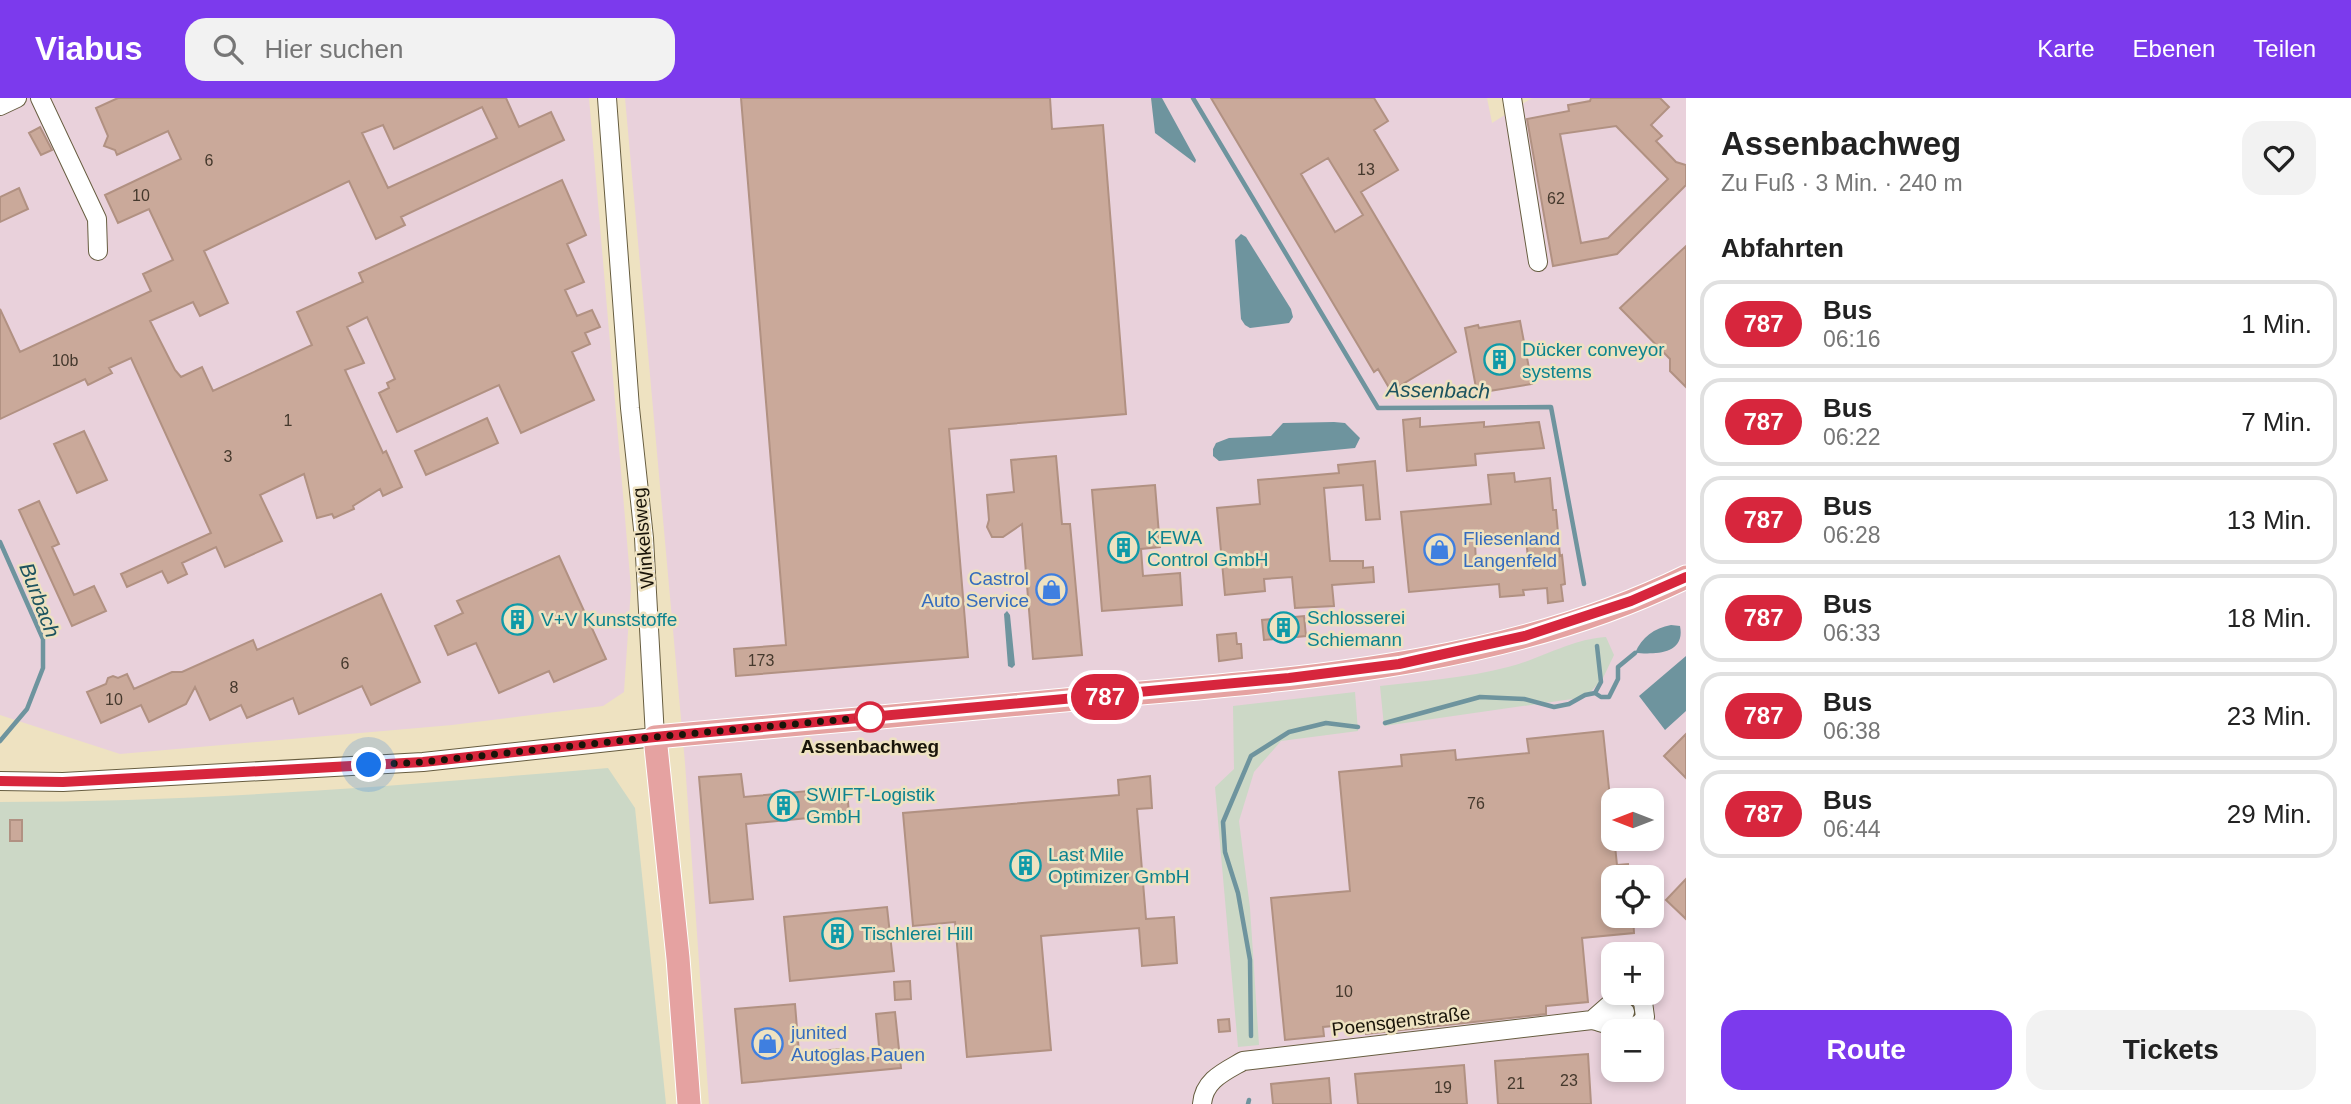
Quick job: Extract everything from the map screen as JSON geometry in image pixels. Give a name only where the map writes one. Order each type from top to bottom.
[{"type":"main road","points":[[655,737],[1217,686],[1399,664],[1525,636],[1619,606],[1686,577]]},
{"type":"main road","name":"Winkelsweg","points":[[655,737],[689,1104]]},
{"type":"street","points":[[0,106],[17,98]]},
{"type":"street","points":[[40,98],[97,219],[98,251]]},
{"type":"street","name":"Winkelsweg","points":[[607,98],[630,408],[644,538],[655,737]]},
{"type":"street","points":[[1512,98],[1538,262]]},
{"type":"street","points":[[0,781],[63,782],[423,762],[655,737]]},
{"type":"street","name":"Poensgenstraße","points":[[1202,1104],[1203,1093],[1218,1075],[1243,1061],[1592,1020],[1625,1012]]},
{"type":"shaded area","points":[[0,98],[589,98],[631,588],[624,692],[603,706],[452,725],[120,754],[0,715]]},
{"type":"shaded area","points":[[625,98],[1487,98],[1492,123],[1532,98],[1686,98],[1686,1104],[709,1104],[685,763]]},
{"type":"green space","points":[[1606,637],[1614,655],[1603,678],[1586,697],[1384,726],[1380,686],[1492,671],[1581,641]]},
{"type":"green space","points":[[1355,692],[1358,731],[1281,741],[1254,772],[1239,821],[1250,908],[1259,1045],[1238,1047],[1215,787],[1234,769],[1233,706]]},
{"type":"green space","points":[[608,768],[635,808],[666,1104],[0,1104],[0,802],[228,796]]},
{"type":"water","points":[[1151,98],[1162,98],[1196,160],[1195,163],[1155,133]]},
{"type":"water","points":[[1241,234],[1246,237],[1291,309],[1293,317],[1289,323],[1250,328],[1241,319],[1235,240]]},
{"type":"water","points":[[1283,423],[1345,423],[1360,438],[1355,448],[1219,461],[1213,456],[1216,443],[1229,438],[1271,436]]},
{"type":"water","points":[[1007,611],[1010,615],[1015,665],[1012,668],[1008,666],[1004,614]]},
{"type":"water","points":[[1671,625],[1680,626],[1678,643],[1673,648],[1658,653],[1635,653],[1649,634]]},
{"type":"water","points":[[1686,656],[1686,711],[1665,730],[1639,696]]},
{"type":"building","points":[[118,98],[506,98],[519,127],[551,112],[564,140],[401,217],[405,225],[376,239],[349,181],[204,251],[228,303],[200,316],[193,302],[150,321],[181,377],[202,367],[213,391],[312,345],[297,312],[363,282],[359,273],[562,180],[586,235],[567,244],[584,282],[565,290],[577,316],[592,310],[600,327],[585,333],[590,344],[572,352],[594,400],[521,433],[499,385],[397,432],[379,393],[389,388],[387,383],[395,379],[367,317],[347,327],[364,363],[345,370],[383,453],[386,451],[402,487],[383,496],[380,489],[353,506],[354,509],[334,518],[332,514],[317,518],[304,474],[260,495],[282,541],[225,567],[216,547],[182,563],[187,574],[168,583],[162,571],[127,587],[121,574],[211,533],[131,358],[109,368],[112,373],[88,385],[85,379],[0,419],[0,309],[20,352],[151,291],[143,274],[173,260],[149,209],[118,223],[105,195],[181,159],[168,131],[117,155],[115,150],[104,146],[108,136],[96,108]],"holes":[[[482,107],[497,138],[388,188],[362,133],[383,125],[394,149]]]},
{"type":"building","points":[[741,98],[1050,98],[1052,129],[1103,125],[1126,414],[949,429],[968,657],[736,676],[734,649],[786,645]]},
{"type":"building","points":[[1211,98],[1374,98],[1388,121],[1374,130],[1398,170],[1361,192],[1456,352],[1391,391],[1378,369],[1374,372]],"holes":[[[1328,158],[1363,215],[1335,232],[1301,174]]]},
{"type":"building","points":[[1591,98],[1660,98],[1669,107],[1651,125],[1662,136],[1656,141],[1676,162],[1686,165],[1686,185],[1617,254],[1553,266],[1527,119],[1569,111],[1568,105],[1590,101]],"holes":[[[1616,126],[1668,179],[1608,238],[1581,243],[1560,134]]]},
{"type":"building","points":[[40,127],[52,150],[41,155],[29,133]]},
{"type":"building","points":[[19,188],[28,209],[0,222],[0,197]]},
{"type":"building","points":[[1686,246],[1686,387],[1670,371],[1670,359],[1620,308]]},
{"type":"building","name":"Dücker conveyor systems","points":[[1520,321],[1532,384],[1477,393],[1465,328]]},
{"type":"building","points":[[487,418],[498,443],[426,475],[415,451]]},
{"type":"building","points":[[1420,418],[1420,427],[1484,422],[1484,427],[1539,422],[1544,448],[1475,454],[1476,465],[1407,471],[1403,420]]},
{"type":"building","points":[[84,431],[107,480],[77,493],[54,444]]},
{"type":"building","name":"Castrol Auto Service","points":[[1056,456],[1062,524],[1070,524],[1082,655],[1033,659],[1022,524],[1003,537],[992,537],[987,527],[987,495],[1014,492],[1011,460]]},
{"type":"building","points":[[1375,461],[1380,519],[1366,520],[1363,485],[1324,488],[1330,561],[1363,561],[1363,568],[1373,567],[1374,582],[1332,585],[1334,606],[1295,608],[1292,577],[1264,579],[1265,591],[1225,595],[1217,508],[1260,504],[1258,480],[1339,473],[1338,465]]},
{"type":"building","points":[[1514,473],[1515,482],[1550,478],[1560,556],[1562,555],[1565,584],[1561,585],[1563,601],[1548,603],[1547,588],[1523,590],[1524,595],[1500,597],[1499,584],[1409,592],[1401,512],[1491,504],[1488,475]],"holes":[[[1526,538],[1528,559],[1476,564],[1475,542]]]},
{"type":"building","name":"KEWA Control GmbH","points":[[1155,485],[1160,547],[1141,549],[1143,576],[1180,573],[1182,605],[1102,611],[1092,490]]},
{"type":"building","points":[[39,501],[59,544],[52,547],[74,595],[94,586],[106,611],[72,626],[19,510]]},
{"type":"building","name":"V+V Kunststoffe","points":[[559,556],[606,659],[554,682],[549,671],[499,693],[476,643],[448,655],[435,626],[463,613],[457,601]]},
{"type":"building","points":[[381,594],[420,682],[371,705],[362,686],[299,714],[293,698],[247,718],[241,705],[210,720],[195,687],[186,704],[149,722],[141,705],[101,723],[87,692],[106,684],[108,678],[127,674],[134,689],[172,672],[182,672],[253,640],[257,650]]},
{"type":"building","name":"Schlosserei Schiemann","points":[[1304,616],[1306,636],[1264,640],[1262,620]]},
{"type":"building","points":[[1236,633],[1237,644],[1241,644],[1242,658],[1219,661],[1217,635]]},
{"type":"building","points":[[1603,731],[1609,788],[1601,788],[1601,851],[1616,851],[1617,865],[1601,865],[1601,928],[1634,928],[1634,933],[1582,938],[1588,1002],[1546,1006],[1546,1014],[1366,1034],[1365,1023],[1323,1027],[1324,1036],[1285,1040],[1271,898],[1350,891],[1339,772],[1402,766],[1401,755],[1455,750],[1456,760],[1529,753],[1527,739]]},
{"type":"building","points":[[1686,734],[1686,778],[1664,756]]},
{"type":"building","points":[[741,774],[744,797],[841,788],[842,803],[848,802],[849,814],[746,824],[753,899],[710,903],[699,777]]},
{"type":"building","name":"Last Mile Optimizer GmbH","points":[[1150,776],[1152,808],[1137,809],[1146,919],[1174,917],[1177,963],[1142,966],[1139,928],[1041,936],[1051,1050],[967,1057],[955,922],[913,926],[903,813],[1119,795],[1118,780]]},
{"type":"building","points":[[10,820],[22,820],[22,841],[10,841]]},
{"type":"building","points":[[1686,879],[1686,919],[1666,900]]},
{"type":"building","name":"Tischlerei Hill","points":[[887,907],[894,971],[790,981],[784,917]]},
{"type":"building","points":[[910,981],[911,999],[895,1000],[894,982]]},
{"type":"building","name":"junited Autoglas Pauen","points":[[795,1004],[799,1053],[840,1049],[841,1061],[880,1057],[876,1014],[895,1012],[901,1068],[742,1083],[735,1009]]},
{"type":"building","points":[[1229,1019],[1230,1031],[1219,1032],[1218,1020]]},
{"type":"building","points":[[1588,1054],[1591,1104],[1498,1104],[1495,1061]]},
{"type":"building","points":[[1464,1065],[1467,1104],[1358,1104],[1355,1074]]},
{"type":"building","points":[[1329,1078],[1331,1104],[1273,1104],[1271,1084]]},
{"type":"waterway","name":"Assenbach","points":[[1193,98],[1378,408],[1551,407],[1584,584]]},
{"type":"waterway","name":"Burbach","points":[[0,542],[43,639],[43,668],[27,709],[0,741]]},
{"type":"waterway","name":"Assenbach","points":[[1385,723],[1480,697],[1524,699],[1554,707],[1569,704],[1595,693],[1601,682],[1597,646]]},
{"type":"waterway","points":[[1595,693],[1601,697],[1609,697],[1618,679],[1618,667],[1635,653]]},
{"type":"waterway","name":"Assenbach","points":[[1251,1036],[1250,960],[1238,893],[1225,852],[1223,822],[1251,756],[1289,732],[1326,723],[1358,727]]},
{"type":"waterway","name":"Assenbach","points":[[1248,1104],[1249,1100]]},
{"type":"bus line","name":"787","points":[[0,781],[63,782],[423,762],[655,737],[1289,678],[1399,664],[1525,636],[1577,621],[1686,577]]},
{"type":"place","name":"Dücker conveyor systems","points":[[1499,360]]},
{"type":"place","name":"KEWA Control GmbH","points":[[1124,548]]},
{"type":"place","name":"Fliesenland Langenfeld","points":[[1440,549]]},
{"type":"place","name":"Castrol Auto Service","points":[[1052,589]]},
{"type":"place","name":"V+V Kunststoffe","points":[[518,619]]},
{"type":"place","name":"Schlosserei Schiemann","points":[[1284,628]]},
{"type":"place","name":"Assenbachweg","points":[[870,717]]},
{"type":"place","name":"SWIFT-Logistik GmbH","points":[[783,805]]},
{"type":"place","name":"Last Mile Optimizer GmbH","points":[[1025,865]]},
{"type":"place","name":"Tischlerei Hill","points":[[838,933]]},
{"type":"place","name":"junited Autoglas Pauen","points":[[768,1043]]},
{"type":"route","points":[[369,765],[423,762],[870,717]]}]
